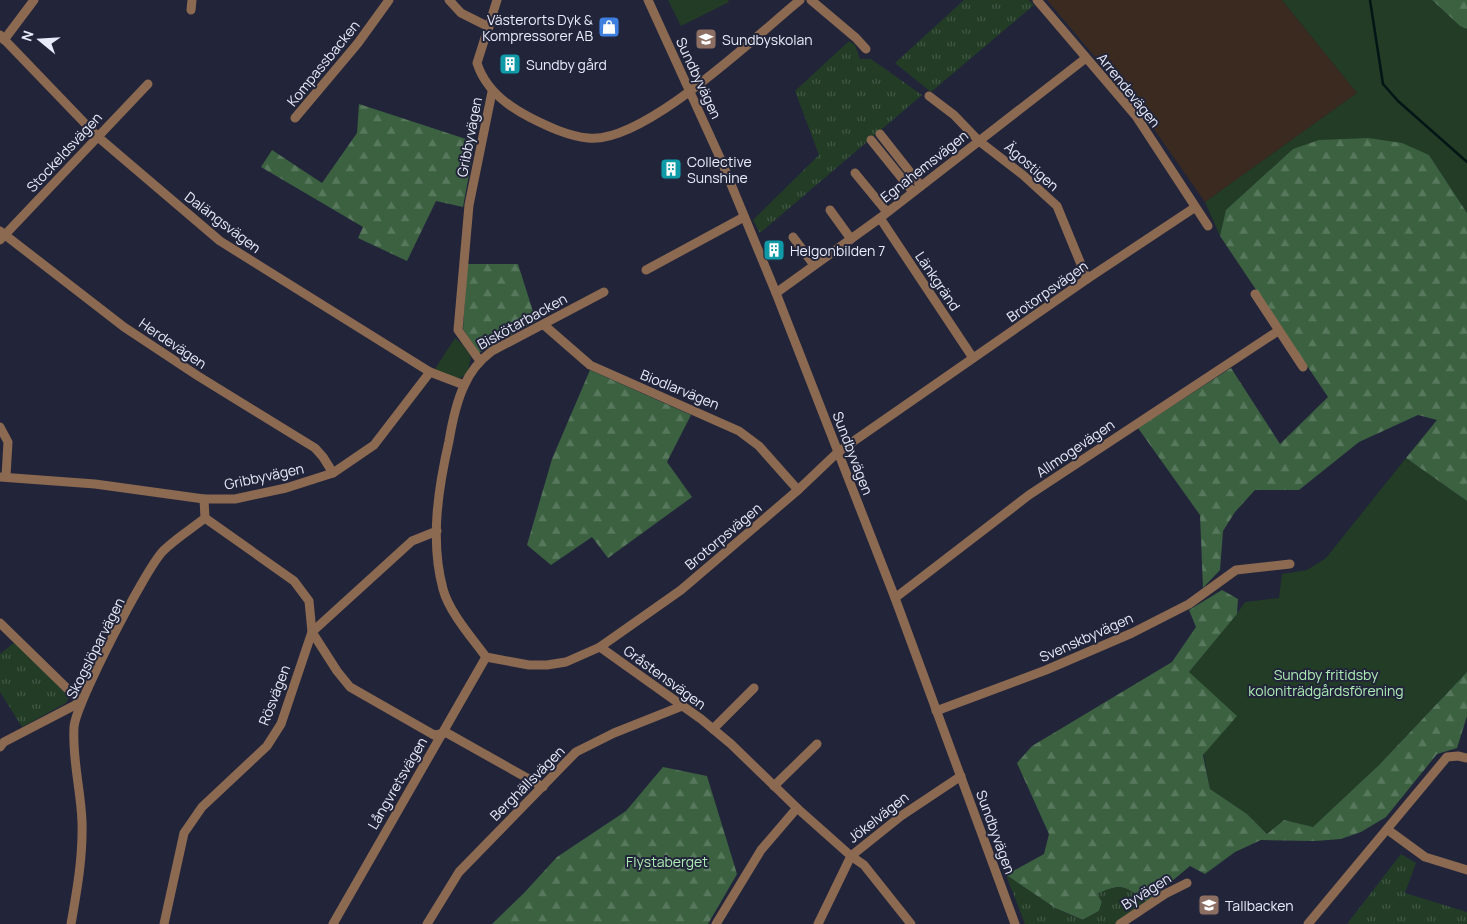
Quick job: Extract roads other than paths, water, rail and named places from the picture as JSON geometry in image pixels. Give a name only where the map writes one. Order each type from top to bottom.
[{"type":"street","points":[[2,38],[34,0]]},
{"type":"street","points":[[191,10],[192,0]]},
{"type":"street","name":"Kompassbacken","points":[[295,118],[358,43],[389,0]]},
{"type":"street","points":[[449,0],[461,13],[489,27]]},
{"type":"street","points":[[497,0],[477,63],[492,92],[517,112],[554,130],[589,139],[617,134],[690,93],[800,0]]},
{"type":"street","name":"Sundbyvägen","points":[[648,0],[721,160],[776,293],[895,598],[1015,924]]},
{"type":"street","points":[[811,0],[856,38],[866,49]]},
{"type":"street","name":"Arrendevägen","points":[[1037,0],[1136,116],[1194,208],[1208,226]]},
{"type":"street","name":"Dalängsvägen","points":[[2,38],[98,137],[220,241],[430,372],[464,385]]},
{"type":"street","name":"Egnahemsvägen","points":[[776,293],[884,215],[1086,58]]},
{"type":"street","name":"Stockeldsvägen","points":[[1,235],[148,84]]},
{"type":"street","name":"Gribbyvägen","points":[[480,361],[458,330],[469,205],[492,92]]},
{"type":"street","name":"Ägostigen","points":[[929,96],[1023,174],[1057,206],[1087,279]]},
{"type":"street","points":[[880,134],[921,186]]},
{"type":"street","points":[[871,140],[912,192]]},
{"type":"street","name":"Länkgränd","points":[[855,173],[884,215],[973,358]]},
{"type":"street","name":"Brotorpsvägen","points":[[486,657],[529,665],[547,665],[566,662],[600,647],[681,590],[798,490],[838,452],[1087,279],[1194,208]]},
{"type":"street","points":[[830,210],[851,239]]},
{"type":"street","points":[[646,270],[744,217]]},
{"type":"street","name":"Herdevägen","points":[[1,235],[124,327],[198,376],[315,448],[333,473]]},
{"type":"street","points":[[793,237],[814,265]]},
{"type":"street","name":"Biskötarbacken","points":[[464,385],[480,361],[492,351],[604,292]]},
{"type":"street","points":[[1255,294],[1303,367]]},
{"type":"street","name":"Biodlarvägen","points":[[544,325],[590,365],[740,431],[759,446],[798,490]]},
{"type":"street","name":"Allmogevägen","points":[[895,598],[1029,496],[1278,331]]},
{"type":"street","name":"Gribbyvägen","points":[[3,477],[95,484],[204,499],[235,499],[286,488],[333,473],[374,445],[430,372]]},
{"type":"street","points":[[464,385],[455,410],[438,491],[437,556],[444,591],[462,624],[486,657]]},
{"type":"street","points":[[0,427],[4,430],[8,442],[3,477]]},
{"type":"street","points":[[204,499],[204,518],[294,581],[308,601],[312,632],[337,672],[350,686],[363,696],[434,735],[447,734],[543,787]]},
{"type":"street","name":"Skogslöparvägen","points":[[71,924],[82,856],[82,820],[75,767],[74,726],[81,702],[139,589],[162,552],[204,518]]},
{"type":"street","name":"Rösvägen","points":[[164,924],[184,833],[202,807],[254,759],[281,724],[312,632],[412,541],[437,531]]},
{"type":"street","name":"Svenskbyvägen","points":[[936,711],[1046,670],[1132,633],[1189,604],[1236,570],[1290,564]]},
{"type":"street","points":[[0,622],[81,702],[4,742],[0,747]]},
{"type":"street","name":"Gråstensvägen","points":[[600,647],[713,729],[797,808],[851,856],[864,865],[911,924]]},
{"type":"street","name":"Långvretsvägen","points":[[333,924],[486,657]]},
{"type":"street","points":[[713,729],[754,688]]},
{"type":"street","name":"Berghällsvägen","points":[[427,924],[459,872],[576,752],[614,733],[682,706]]},
{"type":"street","points":[[774,786],[817,744]]},
{"type":"street","points":[[1308,924],[1447,757],[1458,756],[1467,758]]},
{"type":"street","name":"Jökelvägen","points":[[818,924],[851,856],[908,811],[961,776]]},
{"type":"street","points":[[716,924],[761,850],[797,808]]},
{"type":"street","points":[[1388,830],[1425,857],[1467,870]]},
{"type":"street","name":"Byvägen","points":[[1120,924],[1165,894],[1187,883]]},
{"type":"waterway","points":[[1370,0],[1383,84],[1398,101],[1467,162]]},
{"type":"place","name":"Västerorts Dyk & Kompressorer AB","points":[[609,27]]},
{"type":"place","name":"Sundbyskolan","points":[[706,39]]},
{"type":"place","name":"Sundby gård","points":[[510,64]]},
{"type":"place","name":"Collective Sunshine","points":[[671,169]]},
{"type":"place","name":"Helgonbilden 7","points":[[774,250]]},
{"type":"place","name":"Tallbacken","points":[[1209,905]]},
{"type":"park label","name":"Sundby fritidsby koloniträdgårdsförening","points":[[1326,682]]},
{"type":"park label","name":"Flystaberget","points":[[667,861]]}]
